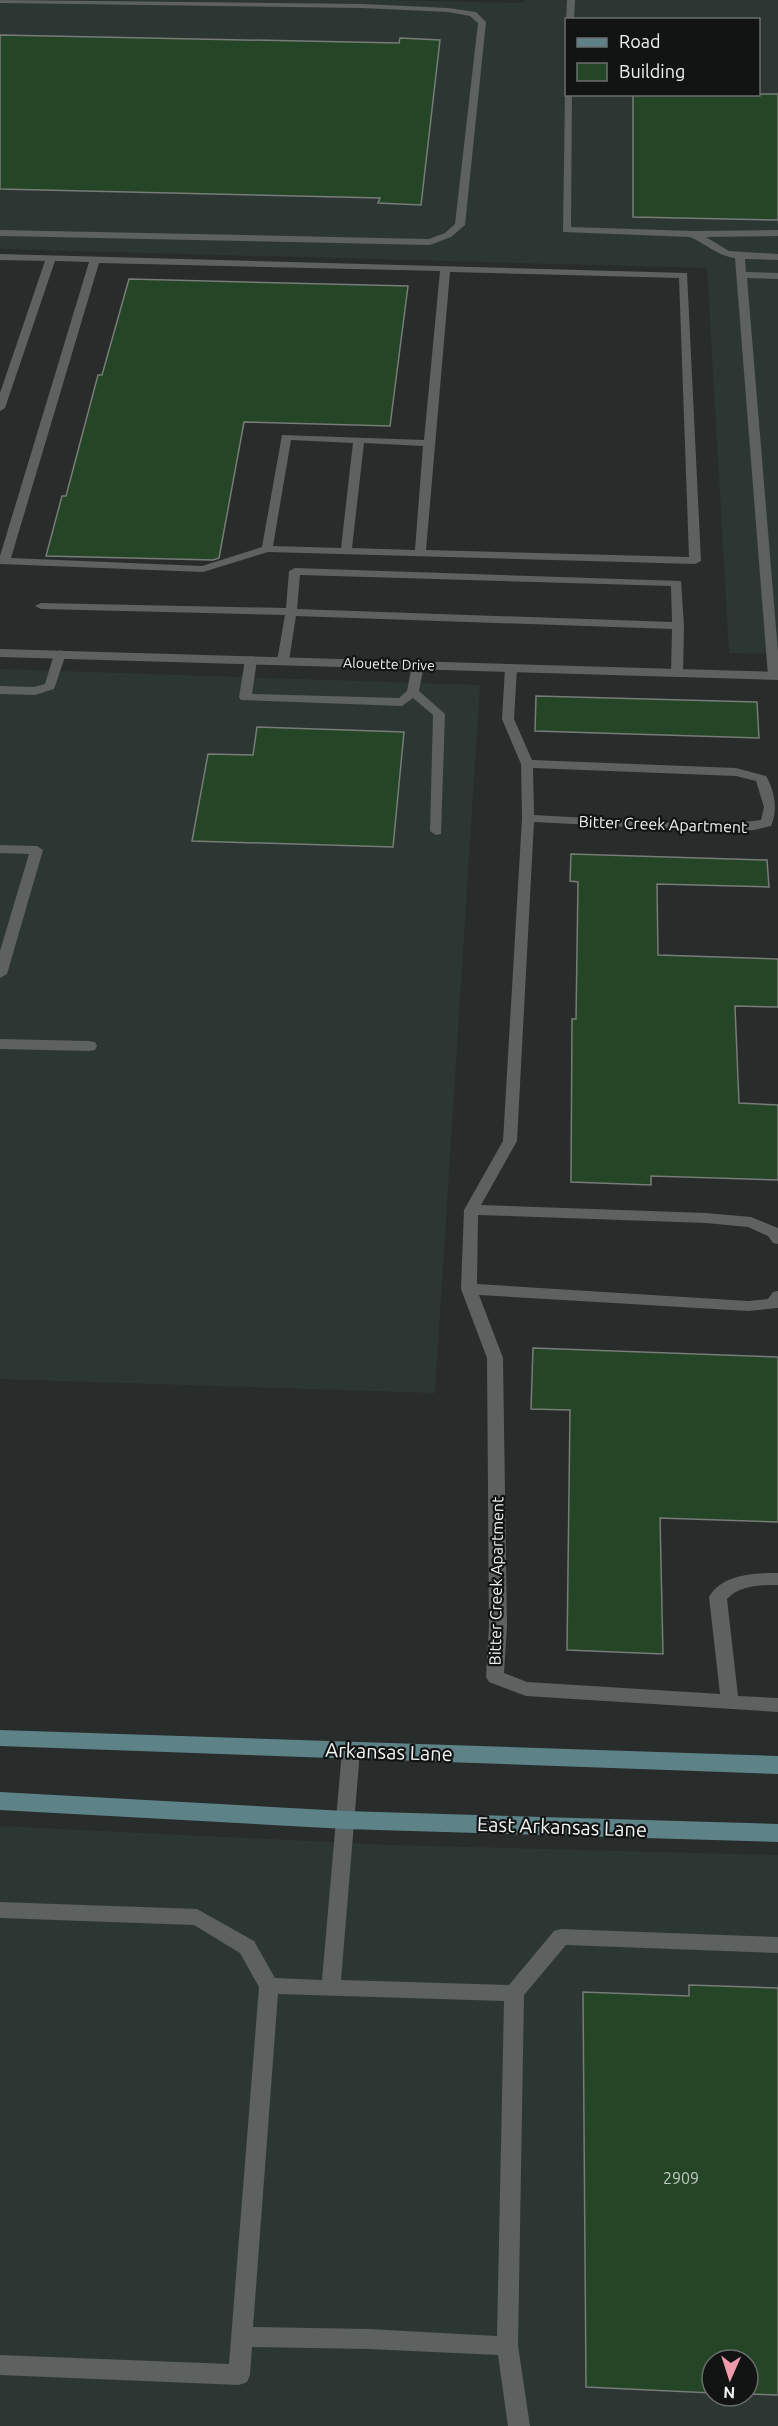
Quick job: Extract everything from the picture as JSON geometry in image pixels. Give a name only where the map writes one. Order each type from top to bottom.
[{"type":"main road","name":"Arkansas Lane","points":[[0,1738],[778,1765]]},
{"type":"main road","points":[[0,1801],[345,1820]]},
{"type":"main road","name":"East Arkansas Lane","points":[[345,1820],[778,1833]]},
{"type":"street","name":"Alouette Drive","points":[[0,653],[776,676]]},
{"type":"street","points":[[0,1044],[88,1046]]},
{"type":"lane","points":[[570,18],[571,0]]},
{"type":"lane","points":[[0,2],[362,6],[448,10],[473,14],[482,22],[460,225],[448,235],[430,242],[0,232]]},
{"type":"lane","points":[[568,96],[566,230],[692,234],[778,233]]},
{"type":"lane","points":[[692,234],[712,243],[726,254],[778,257]]},
{"type":"lane","points":[[740,256],[774,628],[776,676]]},
{"type":"lane","points":[[0,257],[684,275],[695,561],[267,549],[203,569],[2,562],[95,260]]},
{"type":"lane","points":[[0,408],[51,259]]},
{"type":"lane","points":[[420,554],[445,269]]},
{"type":"lane","points":[[741,275],[778,276]]},
{"type":"lane","points":[[267,549],[285,437],[429,443]]},
{"type":"lane","points":[[346,551],[359,440]]},
{"type":"lane","points":[[283,661],[295,571],[665,582],[676,583],[678,673]]},
{"type":"lane","points":[[41,606],[291,612],[678,626]]},
{"type":"lane","points":[[0,690],[35,691],[50,686],[60,654]]},
{"type":"lane","points":[[251,660],[245,697],[402,702],[413,692],[418,665]]},
{"type":"lane","name":"Bitter Creek Apartment","points":[[511,668],[508,719],[527,764],[528,818],[510,1141],[471,1210],[469,1289],[495,1358],[498,1626],[495,1677],[526,1689],[778,1705]]},
{"type":"lane","points":[[413,692],[439,714],[436,831]]},
{"type":"lane","name":"Bitter Creek Apartment","points":[[527,764],[736,772],[762,778],[770,817],[766,824],[756,828],[723,829],[528,818]]},
{"type":"lane","points":[[0,849],[37,850],[0,974]]},
{"type":"lane","points":[[471,1210],[706,1218],[751,1222],[773,1232],[778,1239]]},
{"type":"lane","points":[[469,1289],[748,1306],[773,1304],[778,1296]]},
{"type":"lane","points":[[730,1703],[718,1598],[729,1586],[758,1579],[778,1579]]},
{"type":"lane","points":[[332,1988],[351,1751]]},
{"type":"lane","points":[[0,1910],[197,1917],[247,1947],[269,1986],[238,2375],[0,2364]]},
{"type":"lane","points":[[519,2426],[507,2346],[514,1993],[561,1937],[778,1945]]},
{"type":"lane","points":[[269,1986],[390,1992],[514,1993]]},
{"type":"lane","points":[[242,2337],[368,2339],[507,2346]]},
{"type":"shaded area","points":[[0,0],[382,0],[523,3],[524,0],[778,0],[778,654],[729,653],[707,268],[0,249]]},
{"type":"shaded area","points":[[0,669],[480,685],[435,1393],[0,1379]]},
{"type":"shaded area","points":[[0,1826],[392,1845],[778,1855],[778,2426],[0,2426]]},
{"type":"building","points":[[0,35],[399,43],[400,38],[440,40],[421,205],[378,203],[380,198],[0,189]]},
{"type":"building","points":[[778,94],[778,220],[633,217],[633,96]]},
{"type":"building","points":[[129,279],[408,286],[390,426],[244,422],[219,558],[213,560],[46,556],[62,496],[66,496],[98,375],[102,375]]},
{"type":"building","points":[[536,696],[757,702],[759,738],[535,731]]},
{"type":"building","points":[[257,727],[404,732],[393,847],[192,841],[208,754],[253,755]]},
{"type":"building","points":[[571,854],[767,860],[769,887],[657,884],[658,955],[778,959],[778,1007],[735,1006],[739,1103],[778,1105],[778,1180],[651,1176],[651,1185],[571,1182],[572,1019],[576,1019],[578,882],[570,881]]},
{"type":"building","points":[[533,1348],[778,1357],[778,1522],[660,1518],[663,1654],[567,1650],[570,1410],[531,1409]]},
{"type":"building","points":[[689,1985],[778,1988],[778,2395],[760,2394],[760,2348],[700,2348],[700,2392],[586,2387],[583,1992],[689,1996]]}]
